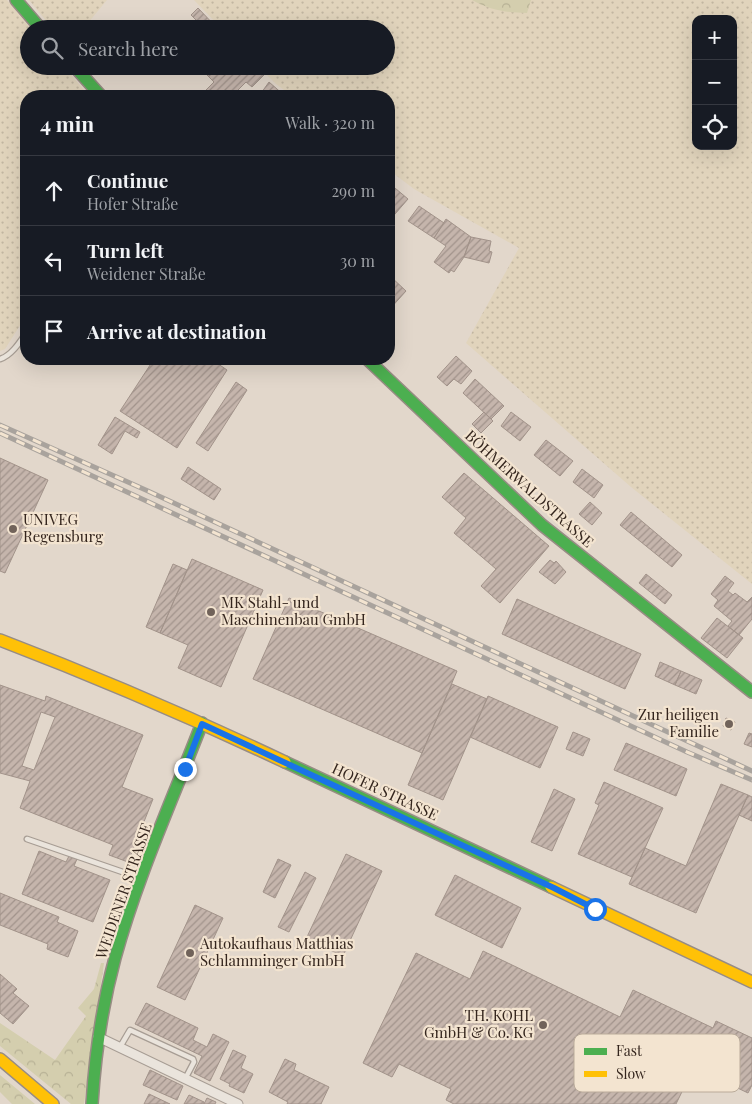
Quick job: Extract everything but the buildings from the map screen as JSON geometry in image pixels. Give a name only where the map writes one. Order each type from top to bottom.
[{"type":"main road","points":[[16,0],[33,20]]},
{"type":"main road","points":[[82,75],[96,90]]},
{"type":"main road","name":"BÖHMERWALDSTRASSE","points":[[373,365],[542,525],[752,692]]},
{"type":"main road","name":"HOFER STRASSE","points":[[0,640],[74,668],[202,724],[752,982]]},
{"type":"main road","name":"WEIDENER STRASSE","points":[[92,1104],[93,1073],[98,1037],[116,958],[142,879],[202,724]]},
{"type":"main road","points":[[0,1059],[53,1104]]},
{"type":"street","points":[[98,1037],[238,1104]]},
{"type":"lane","points":[[0,359],[6,358],[20,342]]},
{"type":"lane","points":[[27,839],[142,879]]},
{"type":"lane","points":[[120,1048],[130,1030],[193,1059],[194,1062],[185,1079]]},
{"type":"shaded area","points":[[0,0],[7,0],[24,20],[20,20],[20,75],[72,75],[84,90],[20,90],[20,325],[5,349],[0,351]]},
{"type":"shaded area","points":[[29,0],[107,0],[90,20],[46,20]]},
{"type":"shaded area","points":[[194,0],[752,0],[752,584],[631,487],[466,343],[519,248],[414,189],[395,175],[395,90],[284,90],[267,75],[395,75],[395,20],[213,20]]},
{"type":"green space","points":[[472,0],[531,0],[527,13],[499,10]]},
{"type":"green space","points":[[101,963],[104,963],[84,1104],[71,1104],[0,1046],[0,1023],[55,1060],[86,1016],[78,1008],[94,989]]},
{"type":"green space","points":[[0,1075],[35,1104],[12,1104],[0,1092]]},
{"type":"railway","points":[[0,425],[148,491],[752,771]]},
{"type":"railway","points":[[0,433],[687,752],[752,780]]},
{"type":"traffic: fast","points":[[16,0],[33,20]]},
{"type":"traffic: fast","points":[[82,75],[96,90]]},
{"type":"traffic: fast","points":[[373,365],[542,525],[752,692]]},
{"type":"traffic: fast","points":[[92,1104],[100,1031],[106,994],[115,958],[144,869],[202,723]]},
{"type":"traffic: fast","points":[[285,762],[551,887]]},
{"type":"traffic: slow","points":[[0,640],[144,698],[285,762]]},
{"type":"traffic: slow","points":[[551,887],[752,982]]},
{"type":"traffic: slow","points":[[0,1059],[53,1104]]},
{"type":"place","name":"UNIVEG Regensburg","points":[[13,529]]},
{"type":"place","name":"MK Stahl- und Maschinenbau GmbH","points":[[211,612]]},
{"type":"place","name":"Zur heiligen Familie","points":[[729,724]]},
{"type":"place","name":"Autokaufhaus Matthias Schlamminger GmbH","points":[[190,953]]},
{"type":"place","name":"TH. KOHL GmbH & Co. KG","points":[[543,1025]]},
{"type":"route","points":[[185,769],[202,724],[366,799],[595,909]]}]
